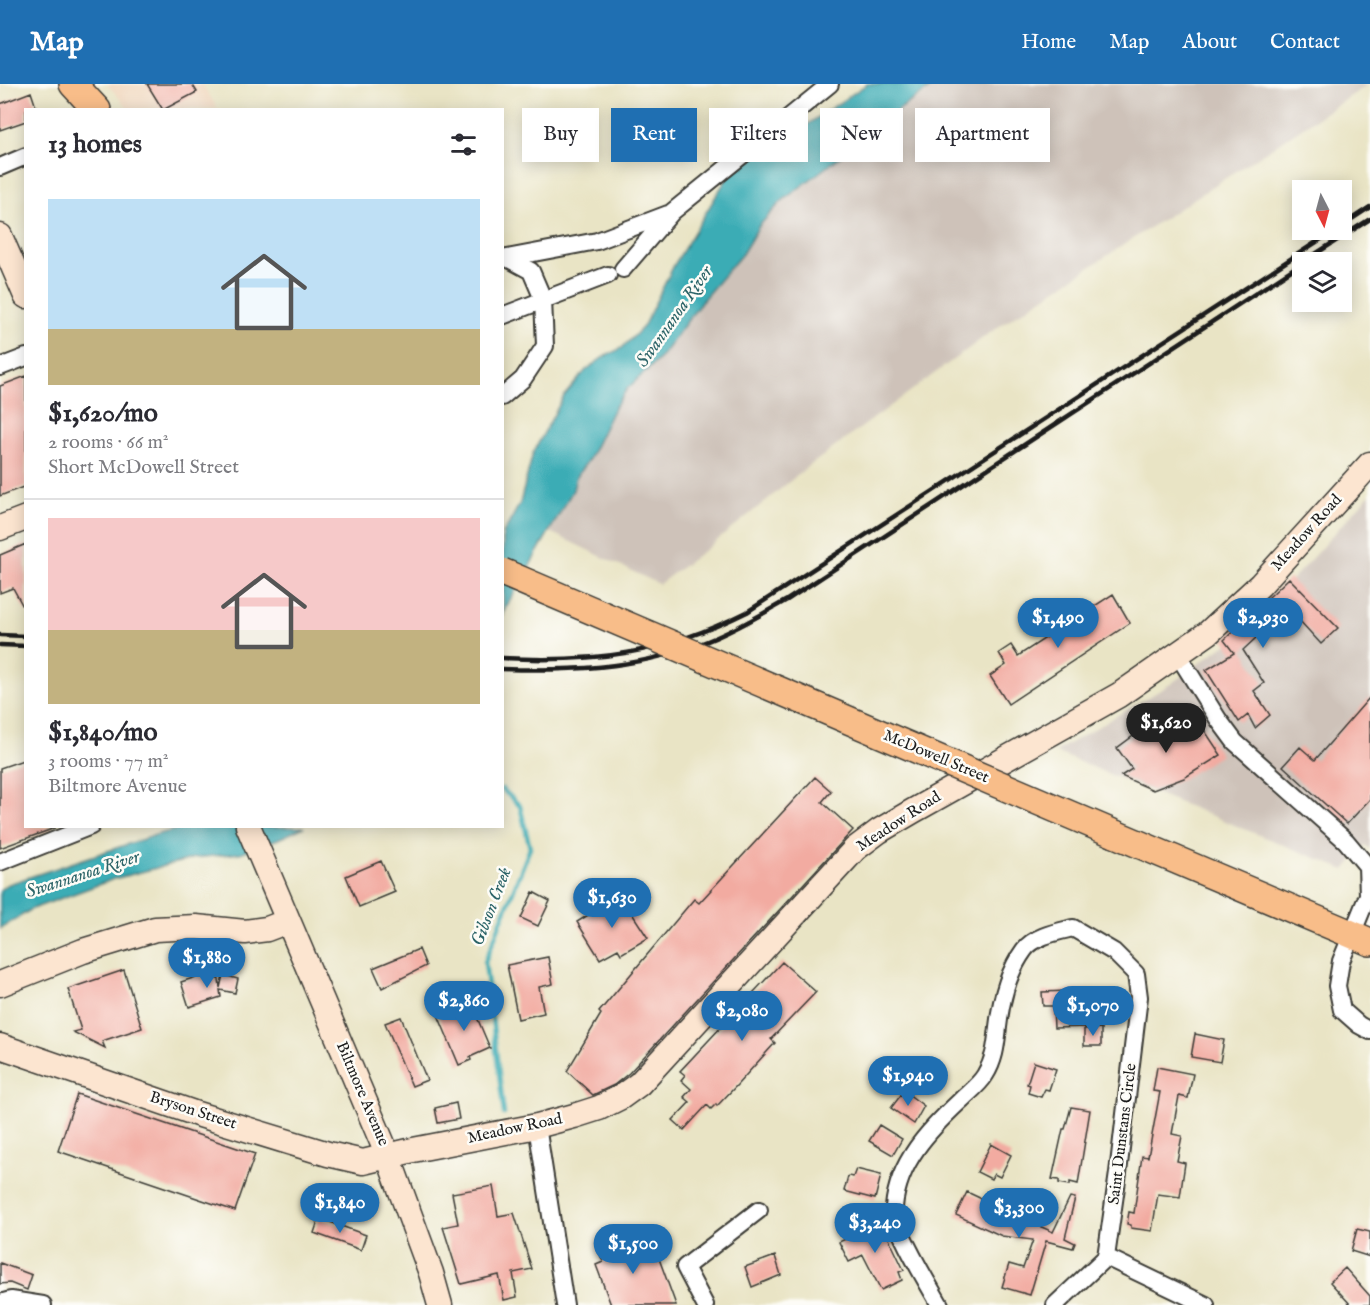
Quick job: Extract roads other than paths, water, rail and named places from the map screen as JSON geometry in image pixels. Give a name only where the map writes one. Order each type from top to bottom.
[{"type":"main road","points":[[73,84],[95,108]]},
{"type":"main road","points":[[0,236],[24,291]]},
{"type":"main road","name":"Meadow Road","points":[[388,1156],[537,1126],[600,1108],[621,1098],[639,1084],[855,849],[879,831],[1119,694],[1208,633],[1260,585],[1370,464]]},
{"type":"main road","points":[[0,528],[24,519]]},
{"type":"main road","name":"McDowell Street","points":[[504,573],[1361,937]]},
{"type":"main road","name":"Biltmore Avenue","points":[[249,828],[388,1156],[431,1273],[440,1305]]},
{"type":"main road","points":[[0,984],[83,951],[155,929],[196,927],[245,932],[267,929],[288,921]]},
{"type":"main road","name":"Bryson Street","points":[[0,1046],[196,1114],[328,1154],[363,1162],[388,1156]]},
{"type":"street","points":[[504,315],[616,272],[672,212],[830,84]]},
{"type":"street","points":[[0,167],[24,157]]},
{"type":"street","points":[[505,258],[597,241],[672,212]]},
{"type":"street","points":[[504,395],[523,379],[545,346],[543,299],[531,271],[505,258]]},
{"type":"street","points":[[0,367],[24,358]]},
{"type":"street","points":[[1178,655],[1235,742],[1346,841],[1367,866],[1368,895],[1361,937],[1341,961],[1337,978],[1342,1010],[1370,1031]]},
{"type":"street","points":[[0,861],[86,828]]},
{"type":"street","name":"Saint Dunstans Circle","points":[[940,1305],[909,1251],[894,1210],[898,1180],[912,1154],[943,1116],[985,1076],[996,1049],[998,1026],[1010,972],[1025,948],[1048,934],[1073,928],[1114,952],[1136,974],[1139,997],[1106,1257]]},
{"type":"street","points":[[537,1126],[565,1305]]},
{"type":"street","points":[[705,1305],[685,1267],[759,1210]]},
{"type":"street","points":[[1055,1305],[1106,1257],[1206,1305]]},
{"type":"street","points":[[0,1303],[11,1300],[44,1305]]},
{"type":"water","points":[[867,84],[936,84],[901,108],[832,108]]},
{"type":"water","name":"Swannanoa River","points":[[820,116],[820,162],[833,162],[782,201],[759,226],[742,254],[705,297],[660,358],[627,389],[614,408],[589,459],[576,477],[573,490],[504,613],[504,532],[520,503],[533,453],[564,396],[586,370],[605,356],[622,348],[643,327],[674,265],[737,162],[808,162],[808,124]]},
{"type":"water","name":"Swannanoa River","points":[[183,828],[302,828],[240,853],[195,858],[114,879],[32,909],[0,929],[0,890],[6,885],[158,834]]},
{"type":"waterway","name":"Gibson Creek","points":[[504,791],[520,806],[530,848],[485,962],[504,1114]]},
{"type":"railway","points":[[1352,219],[1370,207]]},
{"type":"railway","points":[[1319,252],[1370,219]]},
{"type":"railway","points":[[504,658],[568,659],[628,653],[686,638],[747,612],[1320,240]]},
{"type":"railway","points":[[504,669],[576,669],[625,664],[673,653],[709,641],[742,625],[787,600],[1292,270]]},
{"type":"railway","points":[[0,635],[24,636]]},
{"type":"railway","points":[[0,645],[24,646]]}]
